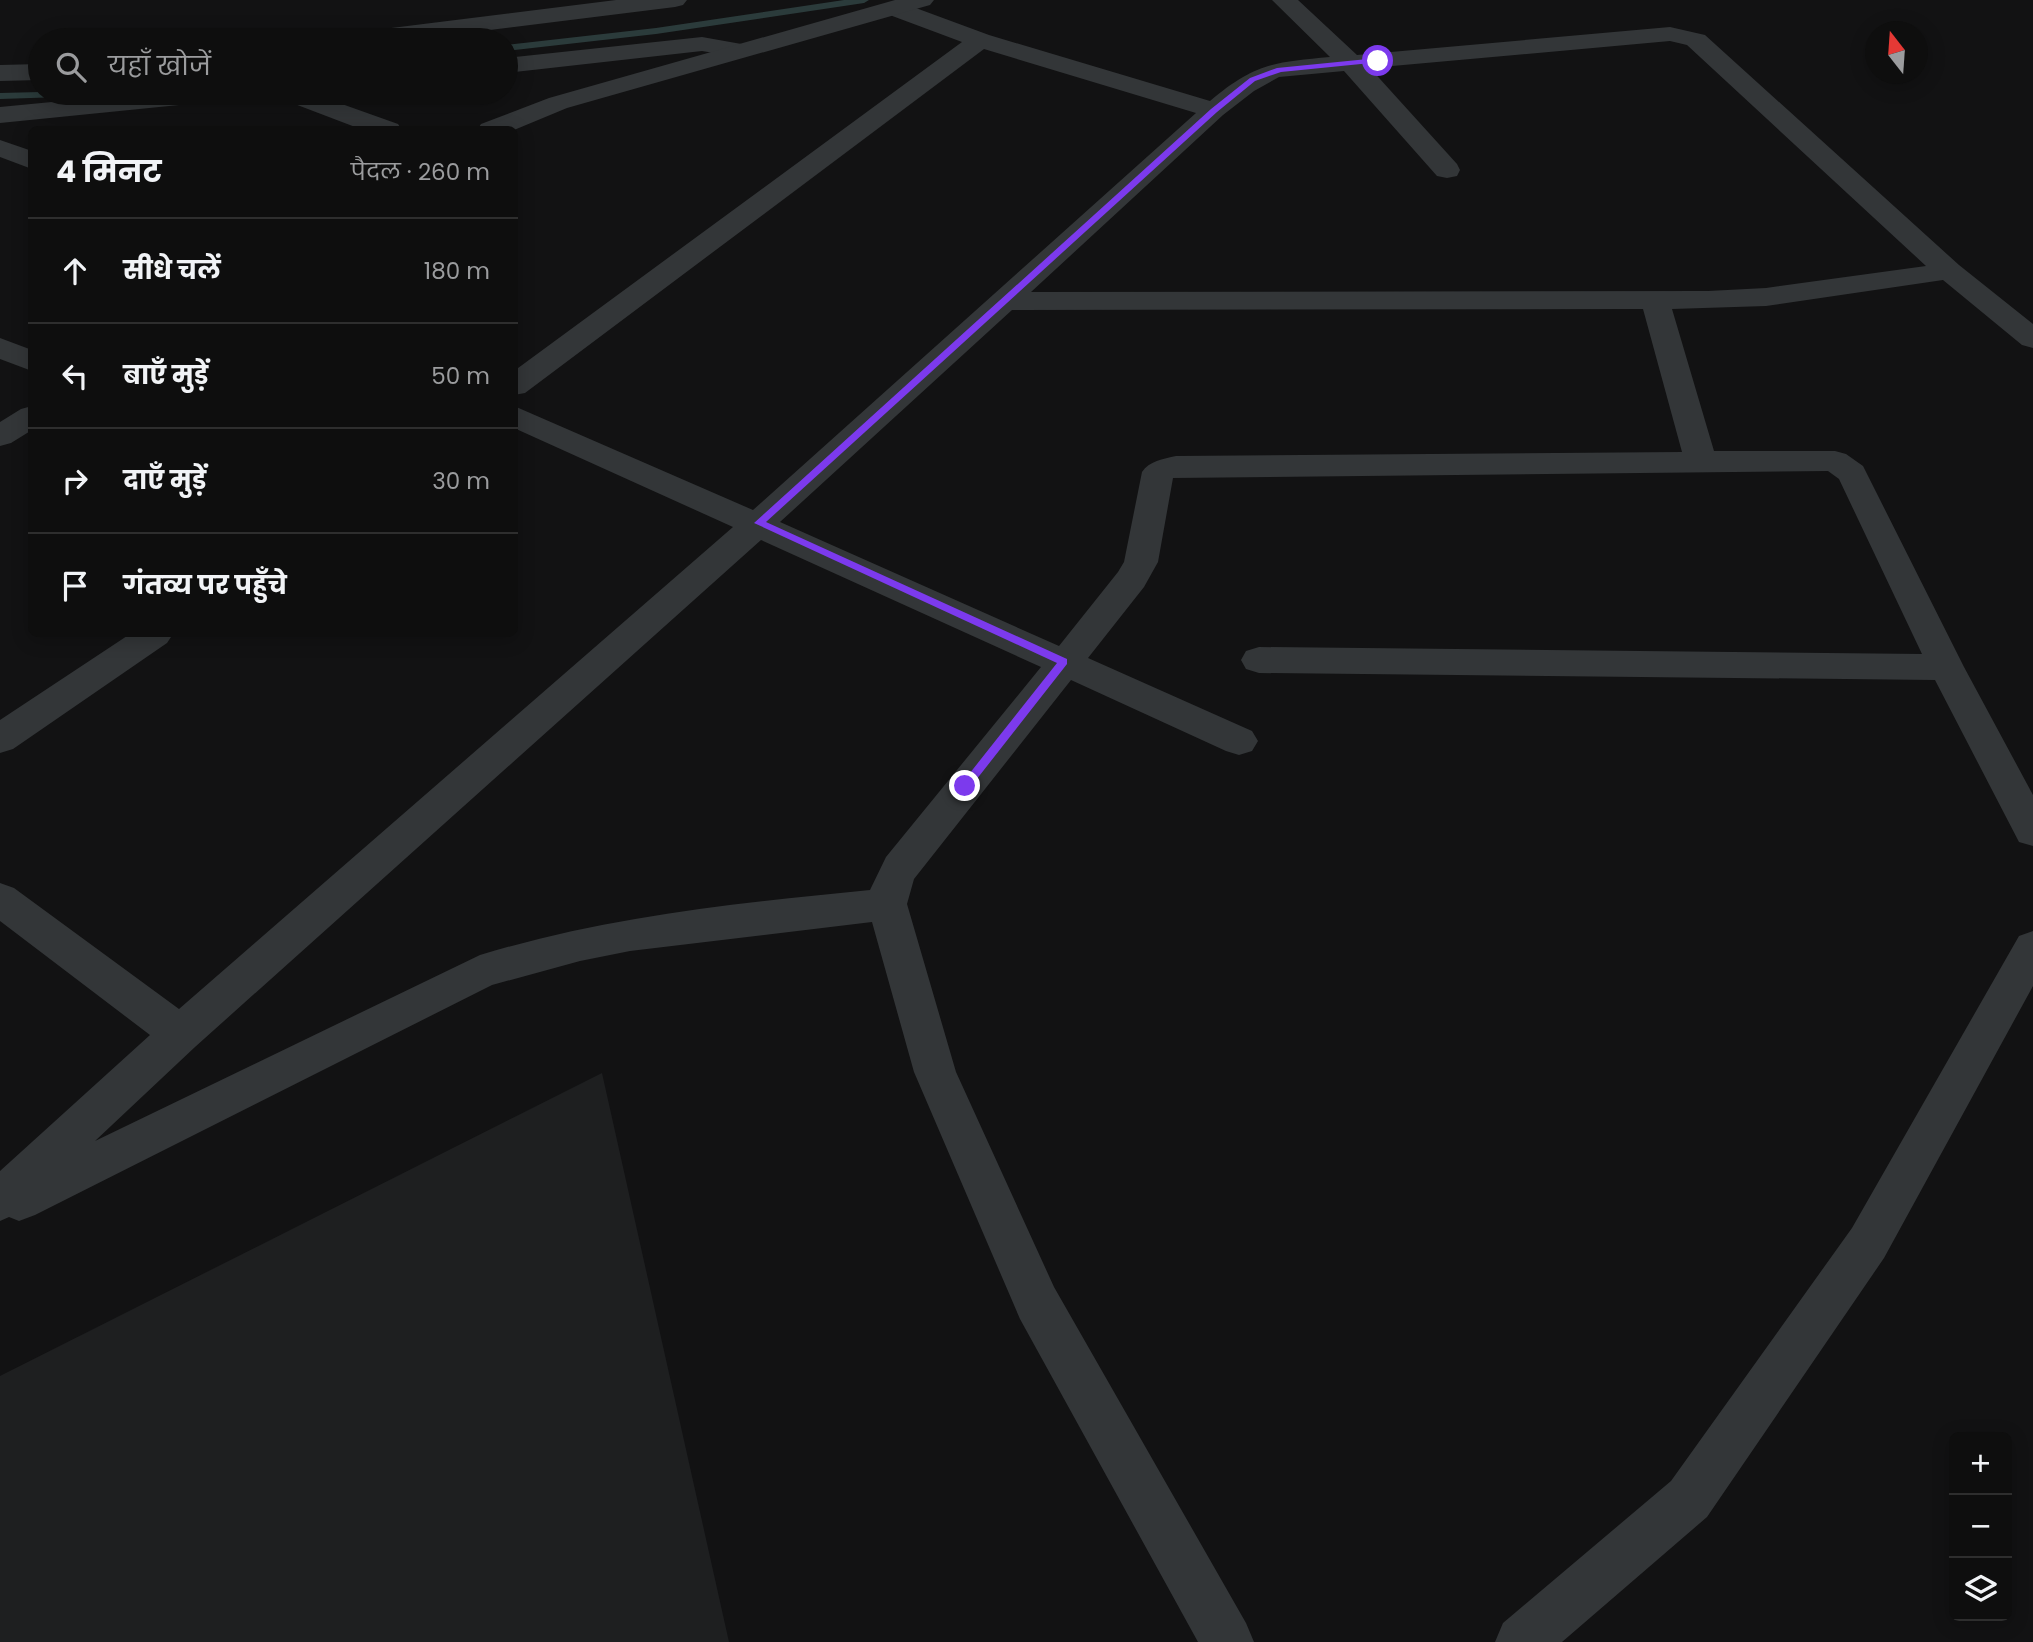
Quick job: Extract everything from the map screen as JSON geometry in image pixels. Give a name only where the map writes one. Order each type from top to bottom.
[{"type":"street","points":[[448,28],[675,0]]},
{"type":"street","points":[[500,126],[558,103],[922,0]]},
{"type":"street","points":[[1284,0],[1351,63],[1447,170]]},
{"type":"street","points":[[896,9],[980,40],[1214,110]]},
{"type":"street","points":[[0,1200],[180,1034],[759,523],[1214,110],[1252,79],[1280,69],[1656,35],[1670,34],[1696,40],[1949,271],[2033,339]]},
{"type":"street","points":[[518,383],[980,40]]},
{"type":"street","points":[[518,65],[702,44],[738,50]]},
{"type":"street","points":[[0,73],[28,72]]},
{"type":"street","points":[[0,115],[100,105]]},
{"type":"street","points":[[321,105],[378,126]]},
{"type":"street","points":[[0,148],[28,158]]},
{"type":"street","points":[[1003,301],[1655,300],[1766,297],[1949,271]]},
{"type":"street","points":[[1655,300],[1702,461]]},
{"type":"street","points":[[0,347],[28,360]]},
{"type":"street","points":[[0,436],[28,418]]},
{"type":"street","points":[[518,418],[759,523],[1239,741]]},
{"type":"street","points":[[1227,1642],[1037,1303],[935,1072],[887,904],[890,887],[900,868],[1132,579],[1141,562],[1156,476],[1168,466],[1826,460],[1844,466],[1852,473],[1946,667],[2033,831]]},
{"type":"street","points":[[0,739],[151,637]]},
{"type":"street","points":[[1259,660],[1946,667]]},
{"type":"street","points":[[0,899],[180,1034]]},
{"type":"street","points":[[0,1209],[480,972],[526,956],[637,932],[887,904]]},
{"type":"street","points":[[1522,1642],[1689,1499],[1868,1243],[2033,948]]},
{"type":"shaded area","points":[[602,1073],[729,1642],[0,1642],[0,1376]]},
{"type":"waterway","points":[[518,47],[656,31],[864,0]]},
{"type":"waterway","points":[[0,96],[28,95]]},
{"type":"route","points":[[965,786],[1064,662],[759,523],[1214,110],[1252,79],[1280,69],[1378,61]]}]
